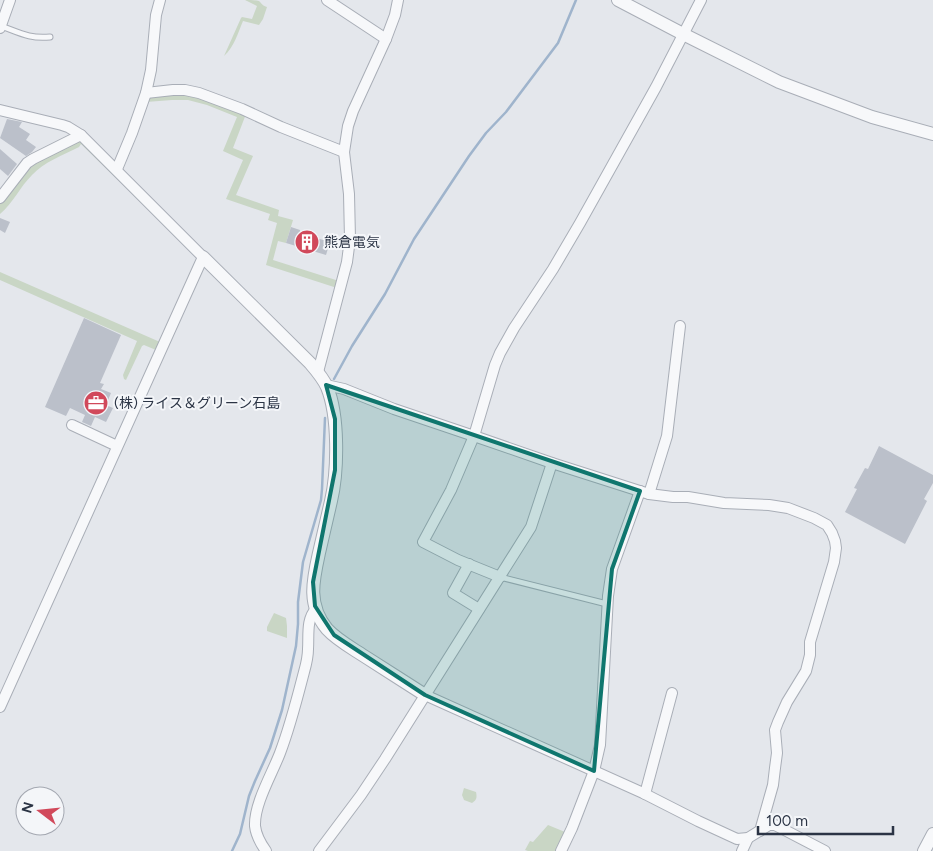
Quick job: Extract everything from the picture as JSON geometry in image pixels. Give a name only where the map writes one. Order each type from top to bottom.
[{"type":"street","points":[[0,26],[10,0]]},
{"type":"street","points":[[117,169],[146,93],[156,15],[160,0]]},
{"type":"street","points":[[327,0],[386,39]]},
{"type":"street","points":[[318,372],[348,255],[350,239],[349,194],[344,152],[348,126],[386,39],[395,15],[398,0]]},
{"type":"street","points":[[618,0],[779,82],[872,117],[933,134]]},
{"type":"street","points":[[500,577],[423,542],[451,490],[474,436],[495,365],[508,338],[553,269],[656,87],[701,0]]},
{"type":"street","points":[[146,93],[172,90],[199,93],[344,152]]},
{"type":"street","points":[[0,110],[62,124],[82,135],[318,372],[326,385],[333,405],[335,419],[335,470],[332,498],[313,582],[316,609],[327,629],[342,642],[425,695],[645,794],[698,821],[737,838],[748,838],[769,825],[775,825],[825,851]]},
{"type":"street","points":[[0,198],[32,159],[82,135]]},
{"type":"street","points":[[0,707],[203,256]]},
{"type":"street","points":[[561,851],[594,772],[600,745],[607,604],[612,569],[667,436],[680,326]]},
{"type":"street","points":[[326,385],[344,389],[394,409],[644,492],[724,503],[788,508],[827,525],[832,533],[836,548],[834,562],[810,642],[810,655],[806,671],[782,713],[775,730],[777,753],[774,776],[760,831]]},
{"type":"street","points":[[72,425],[118,446]]},
{"type":"street","points":[[319,851],[380,766],[531,527],[552,463]]},
{"type":"street","points":[[469,564],[453,593],[479,609]]},
{"type":"street","points":[[266,851],[261,845],[256,832],[256,819],[297,698],[306,663],[309,623],[316,609]]},
{"type":"street","points":[[645,794],[672,693]]},
{"type":"street","points":[[924,851],[933,834]]},
{"type":"street","points":[[742,851],[748,838]]},
{"type":"lane","points":[[0,26],[30,37],[50,37]]},
{"type":"lane","points":[[500,577],[607,604]]},
{"type":"highlighted area","points":[[326,385],[640,491],[612,569],[594,771],[425,695],[334,635],[315,606],[313,582],[335,470],[335,419]]},
{"type":"green space","points":[[245,0],[259,1],[267,7],[263,19],[259,25],[243,21],[233,44],[224,56],[241,18],[252,19],[257,6]]},
{"type":"green space","points":[[186,93],[246,114],[233,148],[253,156],[236,195],[279,210],[278,216],[293,220],[286,243],[278,241],[273,260],[339,281],[337,288],[266,265],[277,223],[268,220],[270,214],[226,199],[243,160],[223,151],[237,117],[207,105],[188,100],[146,102],[148,95]]},
{"type":"green space","points":[[80,138],[196,256],[81,144],[79,147],[37,170],[0,214],[0,201],[31,163]]},
{"type":"green space","points":[[0,272],[160,342],[156,350],[144,345],[142,346],[126,380],[123,375],[137,341],[0,280]]},
{"type":"green space","points":[[274,613],[286,618],[287,638],[267,631]]},
{"type":"green space","points":[[464,788],[476,792],[475,801],[472,803],[464,800],[462,795]]},
{"type":"green space","points":[[548,825],[565,832],[559,851],[525,850],[530,841],[533,842]]},
{"type":"building","points":[[7,119],[22,122],[19,127],[30,134],[26,140],[36,147],[26,156],[0,138]]},
{"type":"building","points":[[0,149],[17,164],[8,176],[0,169]]},
{"type":"building","points":[[0,218],[10,222],[5,233],[0,230]]},
{"type":"building","name":"熊倉電気","points":[[291,227],[300,230],[300,233],[330,242],[326,255],[286,243]]},
{"type":"building","points":[[84,318],[121,335],[100,383],[104,384],[101,389],[111,393],[106,405],[113,408],[106,422],[95,417],[91,426],[82,422],[85,415],[70,408],[66,416],[45,407]]},
{"type":"building","points":[[879,446],[933,475],[933,483],[924,499],[927,501],[905,544],[845,512],[857,489],[854,488],[865,468],[868,469]]},
{"type":"waterway","points":[[334,379],[352,346],[385,294],[414,239],[469,156],[486,133],[506,112],[558,43],[576,0]]},
{"type":"waterway","points":[[232,851],[240,834],[249,796],[270,748],[282,710],[296,646],[298,602],[303,562],[321,500],[325,418]]},
{"type":"place","name":"熊倉電気","points":[[307,242]]},
{"type":"place","name":"(株) ライス＆グリーン石島","points":[[96,403]]}]
